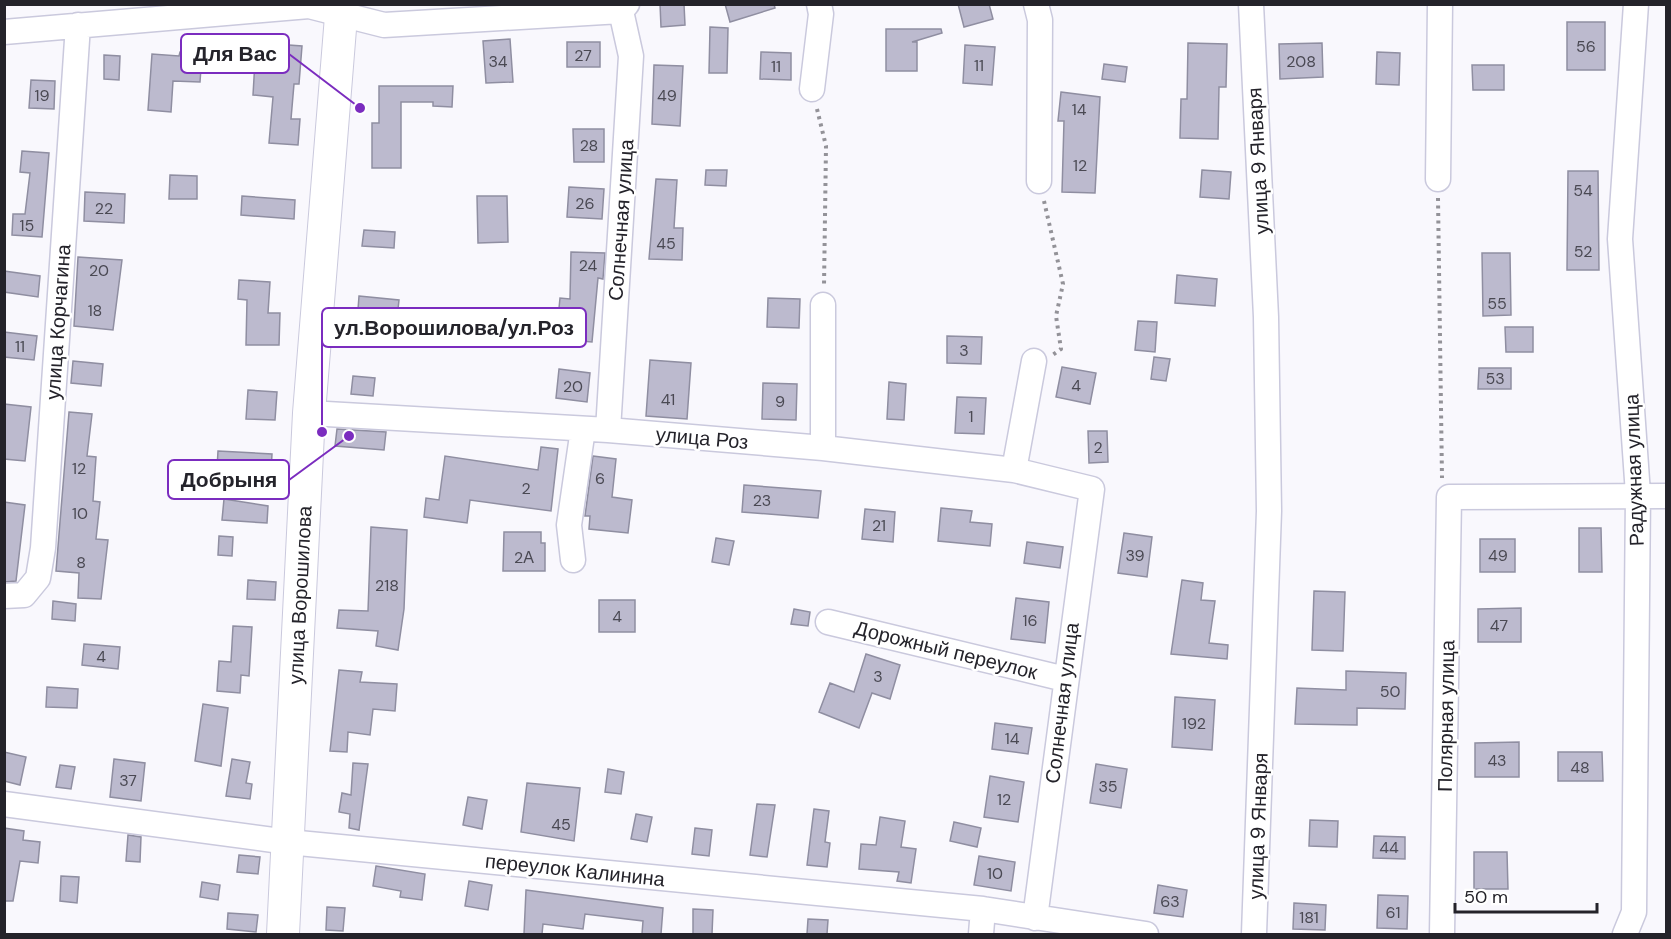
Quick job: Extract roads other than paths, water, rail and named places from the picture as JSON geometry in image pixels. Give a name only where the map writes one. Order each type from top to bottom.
[{"type":"main road","name":"улица Ворошилова","points":[[283,934],[309,413],[342,9]]},
{"type":"street","points":[[812,89],[821,14],[819,4]]},
{"type":"street","points":[[1036,4],[1040,20],[1039,181]]},
{"type":"street","name":"улица 9 Января","points":[[1251,4],[1266,317],[1269,511],[1254,934]]},
{"type":"street","points":[[1438,179],[1440,4]]},
{"type":"street","name":"Радужная улица","points":[[1624,934],[1634,912],[1638,494],[1620,239],[1636,4]]},
{"type":"street","points":[[4,32],[309,6],[342,9],[384,25],[624,8]]},
{"type":"street","name":"Солнечная улица","points":[[608,430],[631,56],[624,8]]},
{"type":"street","name":"улица Корчагина","points":[[4,596],[24,595],[38,578],[43,548],[78,25]]},
{"type":"street","points":[[823,305],[823,448]]},
{"type":"street","points":[[1014,470],[1034,361]]},
{"type":"street","name":"улица Роз","points":[[309,413],[608,430],[823,448],[1014,470],[1092,489]]},
{"type":"street","points":[[573,560],[569,525],[584,429]]},
{"type":"street","name":"Солнечная улица","points":[[1035,918],[1092,489]]},
{"type":"street","name":"Полярная улица","points":[[1442,934],[1446,491],[1638,494]]},
{"type":"street","points":[[1638,494],[1666,496]]},
{"type":"street","name":"Дорожный переулок","points":[[828,622],[1065,679]]},
{"type":"street","name":"переулок Калинина","points":[[4,804],[288,842],[983,909],[1146,934]]},
{"type":"street","points":[[981,934],[983,909]]},
{"type":"place","name":"Для Вас","points":[[360,108]]},
{"type":"place","name":"ул.Ворошилова/ул.Роз","points":[[322,432]]},
{"type":"place","name":"Добрыня","points":[[349,436]]}]
